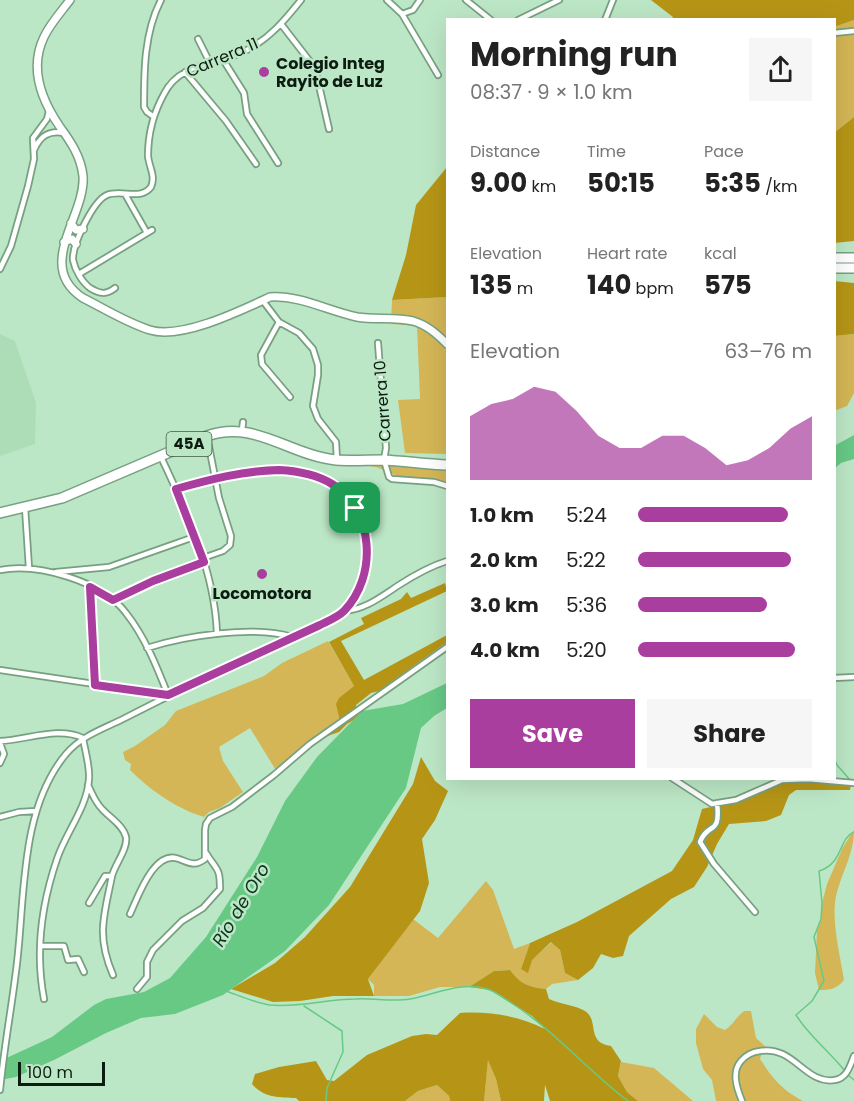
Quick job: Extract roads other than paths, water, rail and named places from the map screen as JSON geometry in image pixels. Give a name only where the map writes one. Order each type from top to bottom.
[{"type":"highway","points":[[836,258],[854,258]]},
{"type":"highway","points":[[836,268],[854,268]]},
{"type":"highway","name":"45A","points":[[0,513],[62,498],[207,436],[242,426],[310,454],[337,460],[384,460],[446,465]]},
{"type":"highway","points":[[422,464],[436,462],[446,456]]},
{"type":"street","points":[[70,0],[48,31],[39,51],[38,81],[50,111],[77,155],[83,175],[82,195],[64,242],[62,264],[66,277],[75,292],[153,332],[211,323],[270,297],[279,296],[355,317],[412,321],[437,334],[446,343]]},
{"type":"street","points":[[154,117],[144,107],[145,55],[154,16],[161,0]]},
{"type":"street","name":"Carrera 11","points":[[76,244],[93,208],[100,200],[110,194],[144,194],[153,185],[148,152],[154,117],[166,89],[185,72],[209,61],[250,48],[270,36],[301,0]]},
{"type":"street","points":[[387,0],[402,14],[438,75]]},
{"type":"street","points":[[402,14],[413,10],[420,0]]},
{"type":"street","points":[[465,0],[488,18]]},
{"type":"street","points":[[522,18],[559,0]]},
{"type":"street","points":[[606,18],[613,0]]},
{"type":"street","points":[[281,24],[315,68],[329,129]]},
{"type":"street","points":[[836,33],[854,31]]},
{"type":"street","points":[[198,39],[209,61]]},
{"type":"street","points":[[222,58],[244,93],[247,114],[278,163]]},
{"type":"street","points":[[185,72],[226,121],[256,164]]},
{"type":"street","points":[[0,269],[11,246],[28,186],[34,135],[47,119],[50,111]]},
{"type":"street","points":[[34,150],[38,142],[47,134],[64,133]]},
{"type":"street","points":[[124,194],[147,233]]},
{"type":"street","points":[[71,223],[76,230],[83,229]]},
{"type":"street","points":[[79,274],[152,230]]},
{"type":"street","points":[[64,242],[72,239],[76,244],[74,262],[87,285],[102,293],[108,293],[115,288]]},
{"type":"street","points":[[262,301],[279,322],[299,333],[313,349],[318,365],[313,406],[318,419],[336,442],[337,460]]},
{"type":"street","points":[[279,322],[261,359],[262,364],[290,398]]},
{"type":"street","name":"Carrera 10","points":[[378,343],[386,448],[384,460]]},
{"type":"street","points":[[113,600],[223,551],[230,545],[231,536],[219,498],[207,436]]},
{"type":"street","points":[[161,457],[176,489],[203,560],[210,583],[217,634]]},
{"type":"street","points":[[384,460],[389,477],[392,479],[434,482],[446,486]]},
{"type":"street","points":[[0,1089],[16,972],[27,865],[36,811],[49,779],[66,754],[83,738],[168,695],[320,625],[344,611],[357,591],[365,570],[368,543],[355,508],[349,499],[333,485],[299,471],[279,470],[252,471],[176,489]]},
{"type":"street","points":[[25,507],[29,567]]},
{"type":"street","points":[[54,572],[109,567],[194,537]]},
{"type":"street","points":[[344,611],[355,611],[385,595],[401,583],[446,561]]},
{"type":"street","points":[[0,570],[29,567],[54,572],[90,587],[113,600],[125,611],[147,648],[168,695]]},
{"type":"street","points":[[90,587],[95,685]]},
{"type":"street","points":[[147,648],[172,641],[217,634],[276,632],[292,637]]},
{"type":"street","points":[[130,914],[147,878],[159,863],[170,858],[178,858],[188,864],[199,864],[205,859],[205,830],[210,818],[232,807],[310,744],[446,647]]},
{"type":"street","points":[[0,670],[168,695]]},
{"type":"street","points":[[836,678],[854,677]]},
{"type":"street","points":[[0,763],[4,754],[0,742],[61,733],[83,738]]},
{"type":"street","points":[[44,999],[40,946],[46,898],[63,842],[85,802],[89,776],[83,738]]},
{"type":"street","points":[[675,780],[712,804],[736,800],[782,780]]},
{"type":"street","points":[[820,780],[854,783]]},
{"type":"street","points":[[88,785],[100,808],[125,834],[126,841],[112,876],[102,927],[102,945],[113,975]]},
{"type":"street","points":[[717,803],[719,819],[701,837],[700,842],[714,864],[755,912]]},
{"type":"street","points":[[0,817],[19,812],[36,811]]},
{"type":"street","points":[[137,989],[147,977],[147,963],[153,950],[182,921],[203,908],[220,890],[220,874],[206,853]]},
{"type":"street","points":[[89,903],[105,876],[112,876]]},
{"type":"street","points":[[40,946],[64,946],[68,960],[78,959],[84,972]]},
{"type":"street","points":[[742,1101],[736,1072],[743,1059],[753,1052],[777,1051],[792,1058],[813,1076],[834,1080],[845,1075],[854,1056]]},
{"type":"water","points":[[854,435],[854,459],[841,463],[836,467],[836,445]]},
{"type":"water","name":"Río de Oro","points":[[446,683],[446,709],[421,728],[406,788],[329,905],[285,951],[223,995],[175,1014],[141,1018],[16,1077],[0,1080],[0,1061],[52,1037],[94,1005],[106,999],[144,992],[170,978],[206,937],[257,857],[285,801],[317,757],[362,711],[403,704]]},
{"type":"waterway","points":[[836,763],[851,781]]},
{"type":"waterway","points":[[845,1071],[796,1015],[812,1001],[824,981],[814,937],[821,919],[819,871],[833,863],[845,840],[854,832]]},
{"type":"waterway","points":[[226,991],[259,1003],[281,1006],[345,999],[403,1000],[460,987],[480,987],[498,994],[526,1013],[628,1101]]},
{"type":"waterway","points":[[304,1006],[342,1031],[343,1052],[327,1088],[326,1101]]},
{"type":"waterway","points":[[848,1075],[854,1080]]},
{"type":"place","name":"Colegio Integ Rayito de Luz","points":[[264,72]]},
{"type":"place","name":"Locomotora","points":[[262,574]]}]
